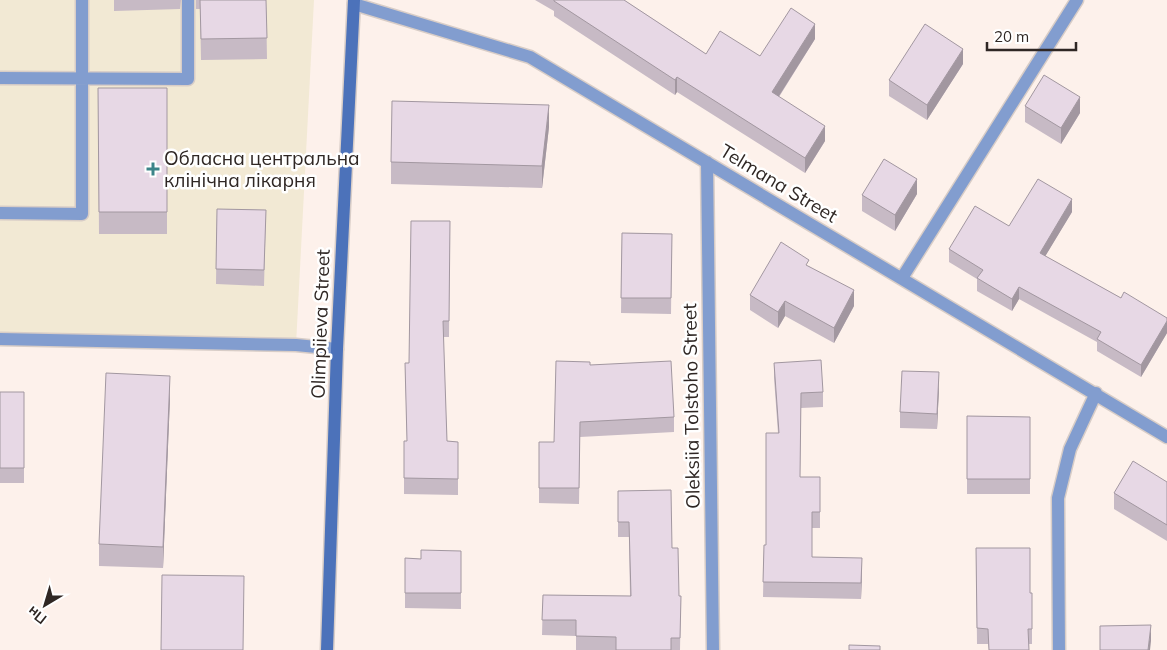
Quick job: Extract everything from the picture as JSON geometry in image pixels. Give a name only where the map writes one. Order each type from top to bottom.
[{"type":"main road","name":"Olimpiieva Street","points":[[327,650],[337,349],[354,2]]},
{"type":"street","points":[[0,213],[82,214],[82,0]]},
{"type":"street","points":[[0,78],[188,79],[188,0]]},
{"type":"street","points":[[902,278],[1077,0]]},
{"type":"street","name":"Telmana Street","points":[[354,2],[530,57],[1167,437]]},
{"type":"street","name":"Oleksiia Tolstoho Street","points":[[707,162],[713,650]]},
{"type":"street","points":[[0,339],[296,345],[337,349]]},
{"type":"street","points":[[1059,650],[1058,498],[1070,449],[1096,393]]},
{"type":"shaded area","name":"Обласна центральна клінічна лікарня","points":[[0,0],[314,0],[296,345],[0,339]]},
{"type":"building","points":[[200,0],[266,0],[267,38],[201,39]]},
{"type":"building","points":[[554,0],[624,0],[706,54],[720,31],[760,56],[791,8],[815,24],[772,92],[825,126],[805,158],[677,77],[675,80]]},
{"type":"building","points":[[925,24],[963,49],[927,105],[889,80]]},
{"type":"building","points":[[1044,75],[1080,97],[1061,128],[1025,106]]},
{"type":"building","points":[[98,88],[167,88],[167,212],[99,212]]},
{"type":"building","points":[[392,101],[549,105],[542,166],[391,162]]},
{"type":"building","points":[[884,159],[917,179],[895,215],[862,195]]},
{"type":"building","points":[[1038,179],[1072,199],[1040,253],[1121,298],[1124,292],[1167,318],[1141,365],[1097,339],[1101,332],[1019,287],[1012,299],[977,278],[983,270],[949,249],[975,206],[1009,226]]},
{"type":"building","points":[[217,209],[266,210],[264,270],[216,269]]},
{"type":"building","points":[[411,221],[450,221],[449,321],[443,321],[447,441],[458,442],[458,479],[404,478],[404,441],[407,441],[405,363],[409,363]]},
{"type":"building","points":[[622,233],[672,234],[671,298],[621,298]]},
{"type":"building","points":[[781,242],[809,260],[806,265],[854,290],[834,328],[785,301],[778,312],[750,295]]},
{"type":"building","points":[[821,360],[823,392],[801,393],[800,477],[820,477],[820,512],[812,512],[812,557],[862,558],[861,583],[763,582],[764,545],[766,545],[766,433],[779,433],[774,363]]},
{"type":"building","points":[[556,361],[590,362],[590,365],[671,361],[674,417],[580,422],[579,488],[539,488],[539,442],[554,442]]},
{"type":"building","points":[[902,371],[939,372],[937,414],[900,412]]},
{"type":"building","points":[[106,373],[170,376],[163,547],[99,544]]},
{"type":"building","points":[[0,392],[24,392],[24,468],[0,468]]},
{"type":"building","points":[[967,416],[1030,417],[1030,479],[967,479]]},
{"type":"building","points":[[1133,461],[1167,482],[1167,525],[1114,493]]},
{"type":"building","points":[[671,490],[672,548],[678,548],[679,596],[681,596],[680,638],[671,638],[671,650],[616,650],[616,637],[576,636],[576,620],[542,620],[543,595],[631,596],[629,522],[618,522],[618,491]]},
{"type":"building","points":[[976,548],[1030,548],[1032,629],[1028,629],[1029,650],[989,650],[988,629],[977,628]]},
{"type":"building","points":[[421,550],[461,551],[461,593],[405,593],[405,558],[421,559]]},
{"type":"building","points":[[162,575],[244,576],[243,650],[161,650]]},
{"type":"building","points":[[1151,625],[1148,650],[1100,650],[1100,626]]},
{"type":"building","points":[[849,645],[880,646],[880,650],[849,650]]},
{"type":"place","name":"Обласна центральна клінічна лікарня","points":[[153,169]]}]
